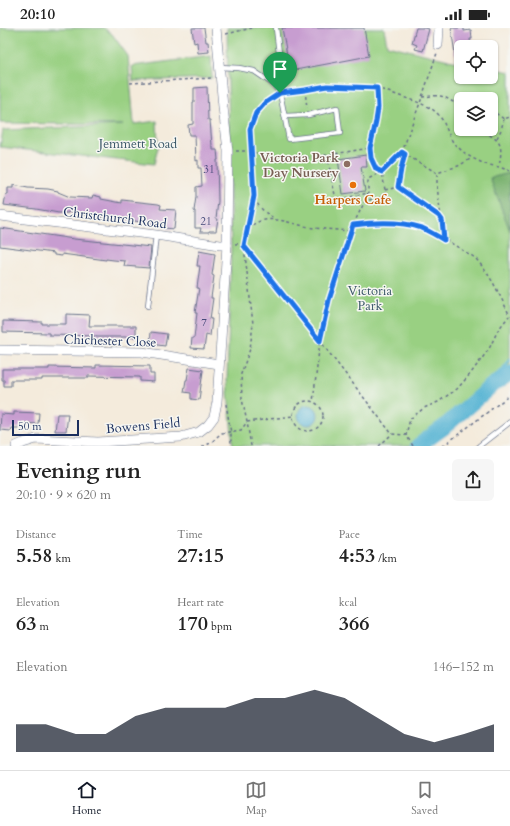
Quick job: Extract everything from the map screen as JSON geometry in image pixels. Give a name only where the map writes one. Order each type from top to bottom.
[{"type":"street","points":[[438,45],[439,28]]},
{"type":"street","points":[[216,32],[228,151],[227,245],[219,364]]},
{"type":"street","name":"Christchurch Road","points":[[0,216],[227,245]]},
{"type":"street","name":"Chichester Close","points":[[0,350],[142,352],[219,364]]},
{"type":"street","name":"Bowens Field","points":[[16,446],[36,440],[98,442],[180,436],[199,432],[208,425],[214,417],[217,402],[219,364]]},
{"type":"lane","points":[[272,84],[281,70],[276,28]]},
{"type":"lane","points":[[219,67],[239,68],[254,71],[272,84],[280,93],[289,139],[340,133],[337,108],[308,115],[285,116]]},
{"type":"lane","points":[[148,306],[156,235]]},
{"type":"lane","points":[[479,446],[510,422]]},
{"type":"path","points":[[216,32],[252,28]]},
{"type":"path","points":[[313,402],[320,341],[329,300],[353,225],[368,193],[368,179],[382,172],[402,152],[437,54],[438,45]]},
{"type":"path","points":[[130,83],[220,78]]},
{"type":"path","points":[[250,446],[248,422],[242,399],[242,374],[250,349],[253,324],[244,246],[254,196],[250,129],[256,113],[265,103],[280,93],[327,86],[377,88],[420,103],[432,109],[443,121],[454,144],[460,149],[472,158],[485,164],[510,171]]},
{"type":"path","points":[[377,88],[378,108],[370,148],[371,158],[376,169],[382,172]]},
{"type":"path","points":[[305,90],[308,115]]},
{"type":"path","points":[[422,97],[440,96],[454,102]]},
{"type":"path","points":[[498,115],[504,119]]},
{"type":"path","points":[[504,119],[510,117]]},
{"type":"path","points":[[497,139],[504,119]]},
{"type":"path","points":[[375,127],[379,128]]},
{"type":"path","points":[[492,136],[500,143],[501,151],[499,167]]},
{"type":"path","points":[[228,151],[251,151],[276,161],[370,148]]},
{"type":"path","points":[[402,152],[437,173],[458,166],[472,158]]},
{"type":"path","points":[[398,187],[405,154]]},
{"type":"path","points":[[327,155],[336,200],[368,193]]},
{"type":"path","points":[[365,201],[386,196],[382,172]]},
{"type":"path","points":[[437,173],[437,186],[444,240]]},
{"type":"path","points":[[385,190],[398,187],[439,216],[442,220]]},
{"type":"path","points":[[254,196],[261,208],[276,219]]},
{"type":"path","points":[[247,230],[256,222],[276,219],[312,228],[351,231]]},
{"type":"path","points":[[353,225],[389,223],[406,225],[423,229],[444,240],[476,259],[494,282],[510,316],[498,330],[488,349],[471,373],[457,389],[438,402],[424,408],[410,419],[406,435],[413,446]]},
{"type":"path","points":[[244,246],[392,434]]},
{"type":"path","points":[[443,446],[510,394]]},
{"type":"path","points":[[226,401],[231,433],[231,446]]},
{"type":"path","points":[[308,401],[317,404],[323,417],[319,426],[310,431],[306,431],[297,427],[294,423],[293,416],[295,408],[298,404],[308,401]]},
{"type":"path","points":[[202,446],[206,446],[222,433],[231,433],[241,430],[248,422],[293,416]]},
{"type":"path","points":[[379,446],[392,434],[406,435]]},
{"type":"green space","name":"Jemmett Road","points":[[0,28],[104,28],[112,34],[128,56],[134,124],[157,121],[158,147],[154,164],[0,147],[3,130],[123,125],[0,123]]},
{"type":"green space","name":"Victoria Park","points":[[227,28],[384,28],[387,45],[454,61],[454,84],[498,84],[498,69],[510,72],[510,368],[505,372],[500,373],[468,403],[411,446],[233,446],[227,381],[231,251]]},
{"type":"green space","points":[[211,56],[212,78],[133,81],[132,66]]},
{"type":"green space","points":[[510,173],[510,231],[490,178]]},
{"type":"water","points":[[304,405],[312,405],[318,411],[318,419],[312,425],[304,425],[298,419],[298,411]]},
{"type":"building","points":[[192,28],[204,28],[209,52],[198,53],[197,42],[194,43]]},
{"type":"building","points":[[282,28],[364,28],[369,56],[290,71]]},
{"type":"building","points":[[416,28],[429,29],[423,51],[415,49],[417,45],[412,43]]},
{"type":"building","points":[[451,28],[464,28],[464,31],[471,30],[472,39],[454,40],[454,48]]},
{"type":"building","points":[[207,87],[208,120],[210,120],[213,150],[217,150],[218,160],[218,201],[216,219],[218,219],[216,231],[200,232],[201,228],[195,228],[194,211],[196,187],[202,186],[201,168],[198,168],[198,160],[196,161],[195,135],[189,135],[188,125],[193,124],[194,88]]},
{"type":"building","points":[[366,155],[367,167],[361,167],[365,191],[343,194],[338,159]]},
{"type":"building","points":[[13,185],[58,191],[70,197],[92,198],[93,195],[101,197],[101,199],[122,203],[122,200],[158,204],[161,205],[160,209],[176,210],[174,229],[129,220],[68,212],[59,213],[4,205],[6,194],[8,194],[8,188],[13,188]]},
{"type":"building","points":[[0,228],[74,239],[151,247],[149,268],[124,266],[125,261],[62,254],[62,256],[54,255],[54,253],[0,246]]},
{"type":"building","points":[[199,251],[215,254],[212,275],[214,276],[211,298],[213,298],[210,319],[212,319],[210,336],[206,335],[204,349],[191,348],[192,338],[194,338],[197,313],[195,313],[199,288],[197,288],[200,266],[197,266]]},
{"type":"building","points":[[66,314],[90,315],[89,326],[136,326],[136,337],[96,337],[49,335],[49,333],[3,332],[3,321],[66,324]]},
{"type":"building","points":[[151,332],[167,334],[165,346],[150,344]]},
{"type":"building","points":[[96,365],[150,366],[150,374],[154,374],[154,382],[140,381],[140,377],[88,376],[88,378],[11,380],[11,386],[4,386],[4,380],[2,380],[2,369],[49,369],[49,367],[96,368]]},
{"type":"building","points":[[189,368],[203,370],[199,400],[191,399],[191,393],[184,392]]},
{"type":"building","points":[[14,412],[39,413],[38,424],[25,423],[25,428],[12,428],[11,431],[0,430],[1,414],[14,415]]},
{"type":"building","points":[[57,414],[68,414],[66,431],[55,431]]},
{"type":"waterway","points":[[490,387],[510,359]]},
{"type":"waterway","points":[[418,446],[444,427],[490,387],[510,373]]},
{"type":"place","name":"Victoria Park Day Nursery","points":[[347,164]]},
{"type":"place","name":"Harpers Cafe","points":[[353,185]]},
{"type":"route","points":[[327,86],[377,88],[378,108],[370,148],[371,158],[376,169],[382,172],[402,152],[405,154],[398,187],[439,216],[442,220],[444,240],[423,229],[406,225],[389,223],[353,225],[329,300],[320,341],[244,246],[254,196],[250,129],[256,113],[265,103],[280,93],[327,86]]}]
